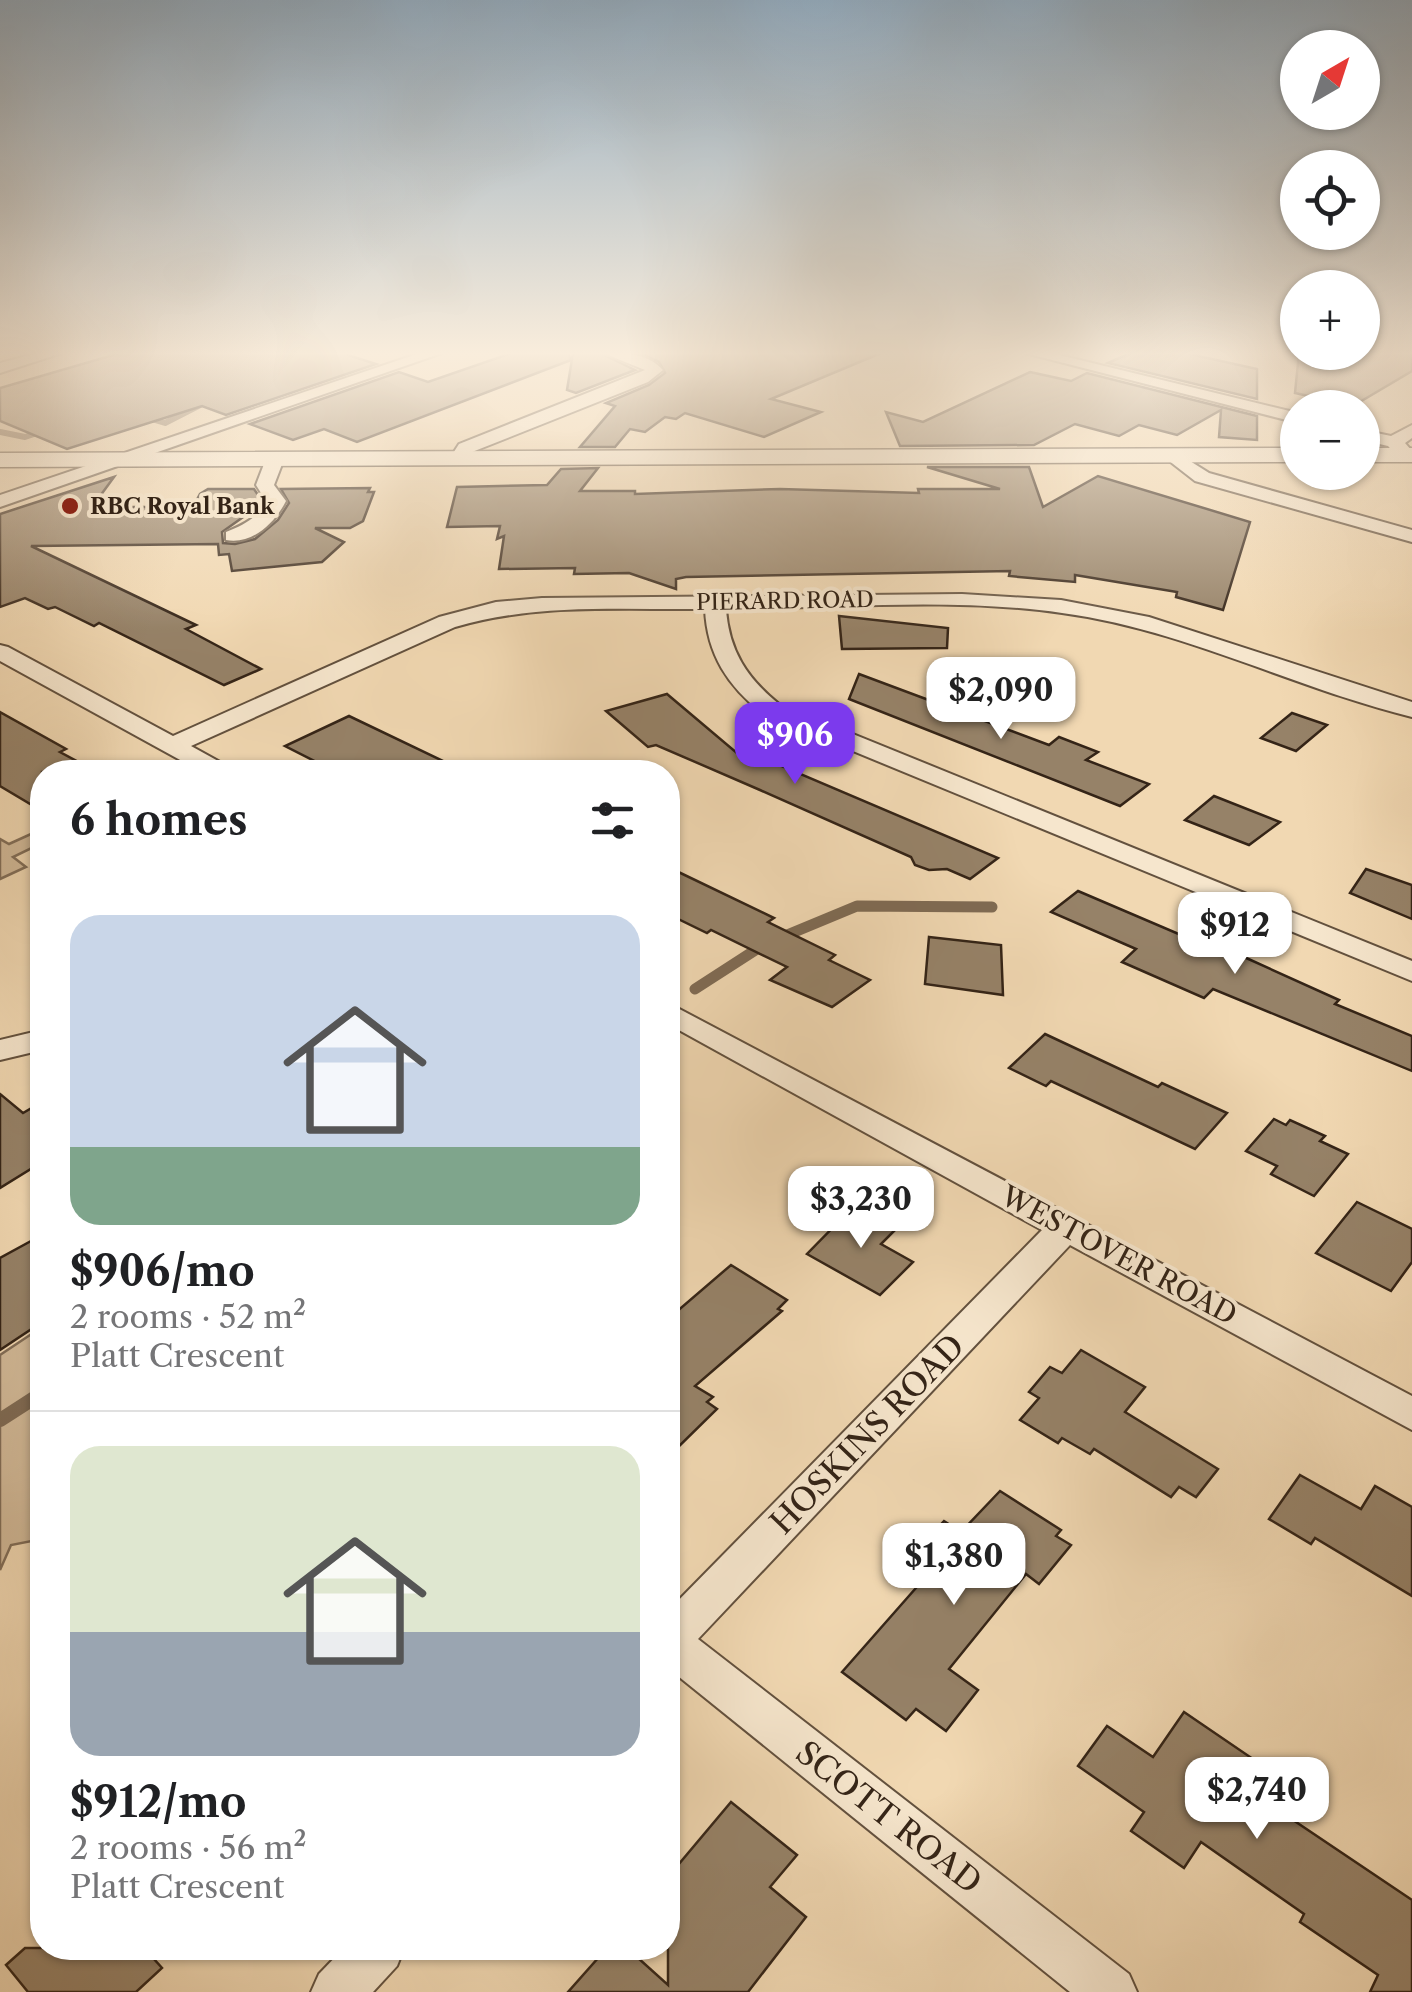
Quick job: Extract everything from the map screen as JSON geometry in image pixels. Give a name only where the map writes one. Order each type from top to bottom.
[{"type":"street","points":[[0,500],[160,446]]},
{"type":"street","points":[[458,458],[470,446]]},
{"type":"street","points":[[1174,456],[1202,477],[1412,536]]},
{"type":"street","points":[[0,460],[1280,456]]},
{"type":"street","points":[[233,536],[256,528],[270,514],[276,500],[265,485],[276,459]]},
{"type":"street","name":"PIERARD ROAD","points":[[170,746],[467,614],[542,604],[962,600],[1061,606],[1149,624],[1412,710]]},
{"type":"street","points":[[716,602],[720,653],[728,669],[739,684],[771,709],[1412,972]]},
{"type":"street","points":[[0,652],[197,760]]},
{"type":"street","name":"WESTOVER ROAD","points":[[680,1018],[1412,1414]]},
{"type":"street","points":[[0,1050],[30,1043]]},
{"type":"street","name":"HOSKINS ROAD","points":[[680,1629],[1066,1227]]},
{"type":"street","name":"SCOTT ROAD","points":[[680,1651],[1111,1992]]},
{"type":"street","points":[[337,1992],[367,1960]]},
{"type":"shaded area","points":[[30,834],[30,849],[13,857],[26,867],[0,879],[0,839],[9,844]]},
{"type":"shaded area","points":[[30,1335],[30,1541],[11,1545],[0,1570],[0,1355]]},
{"type":"building","points":[[927,467],[1029,467],[1043,507],[1098,476],[1250,522],[1223,610],[1176,597],[1177,592],[1075,575],[1075,582],[1009,576],[1010,571],[686,577],[676,579],[676,589],[629,573],[574,574],[575,568],[499,569],[504,536],[497,539],[500,526],[447,527],[457,487],[547,485],[561,469],[598,468],[580,491],[635,494],[780,489],[919,493],[918,489],[1000,489]]},
{"type":"building","points":[[114,477],[92,507],[193,507],[208,489],[254,489],[262,501],[260,505],[222,532],[223,543],[235,544],[255,539],[278,520],[289,503],[281,489],[370,488],[368,492],[374,492],[363,521],[350,528],[315,528],[344,542],[322,562],[232,571],[229,554],[219,555],[218,544],[31,546],[196,625],[186,629],[261,669],[224,685],[99,623],[94,626],[55,607],[48,609],[25,598],[0,607],[0,514]]},
{"type":"building","points":[[839,616],[948,628],[947,648],[842,649]]},
{"type":"building","points":[[859,674],[1049,745],[1059,737],[1098,752],[1086,760],[1149,784],[1120,806],[849,699]]},
{"type":"building","points":[[667,694],[738,754],[744,750],[998,858],[970,879],[947,869],[929,870],[915,865],[911,857],[760,790],[656,745],[648,747],[606,711]]},
{"type":"building","points":[[0,712],[66,749],[60,752],[75,760],[30,760],[30,804],[0,786]]},
{"type":"building","points":[[1292,713],[1327,725],[1296,751],[1261,738]]},
{"type":"building","points":[[349,716],[441,760],[312,760],[285,746]]},
{"type":"building","points":[[1214,796],[1280,822],[1249,845],[1185,820]]},
{"type":"building","points":[[1366,869],[1412,885],[1412,919],[1350,893]]},
{"type":"building","points":[[680,873],[774,918],[768,922],[835,955],[829,960],[870,980],[832,1007],[770,980],[787,967],[711,930],[707,933],[680,920]]},
{"type":"building","points":[[1078,891],[1202,944],[1218,930],[1256,945],[1244,957],[1339,1000],[1335,1004],[1412,1036],[1412,1071],[1213,989],[1204,998],[1122,962],[1136,949],[1051,912]]},
{"type":"building","points":[[929,937],[1001,945],[1003,995],[925,984]]},
{"type":"building","points":[[1045,1034],[1158,1087],[1162,1083],[1227,1113],[1195,1149],[1051,1081],[1046,1086],[1009,1068]]},
{"type":"building","points":[[0,1094],[23,1113],[30,1109],[30,1169],[0,1188]]},
{"type":"building","points":[[1274,1119],[1286,1125],[1290,1120],[1325,1136],[1320,1141],[1348,1154],[1314,1196],[1271,1174],[1277,1166],[1246,1151]]},
{"type":"building","points":[[1357,1202],[1412,1229],[1412,1262],[1391,1291],[1316,1253]]},
{"type":"building","points":[[854,1206],[896,1229],[881,1244],[913,1262],[880,1295],[807,1254]]},
{"type":"building","points":[[30,1242],[30,1330],[0,1350],[0,1258]]},
{"type":"building","points":[[731,1265],[787,1300],[778,1309],[782,1311],[695,1386],[713,1397],[707,1402],[717,1409],[680,1445],[680,1309]]},
{"type":"building","points":[[1081,1350],[1145,1387],[1125,1412],[1218,1469],[1196,1497],[1179,1487],[1171,1497],[1094,1449],[1090,1454],[1062,1438],[1058,1443],[1020,1420],[1039,1398],[1029,1392],[1050,1367],[1062,1373]]},
{"type":"building","points":[[1300,1475],[1361,1509],[1375,1486],[1412,1507],[1412,1596],[1315,1538],[1311,1544],[1269,1519]]},
{"type":"building","points":[[1000,1491],[1061,1530],[1056,1536],[1071,1545],[1039,1584],[1026,1574],[949,1669],[978,1690],[946,1731],[916,1709],[906,1720],[842,1672],[930,1572],[910,1558],[944,1521],[961,1532]]},
{"type":"building","points":[[1184,1712],[1253,1759],[1238,1783],[1412,1900],[1412,1992],[1370,1992],[1378,1975],[1300,1922],[1304,1914],[1201,1842],[1184,1868],[1131,1831],[1144,1812],[1078,1766],[1107,1726],[1153,1757]]},
{"type":"building","points":[[731,1802],[797,1855],[770,1887],[806,1917],[748,1992],[568,1992],[596,1960],[640,1960],[668,1985],[668,1960],[680,1960],[680,1863]]},
{"type":"building","points":[[30,1948],[30,1960],[155,1960],[162,1968],[136,1992],[28,1992],[6,1965]]},
{"type":"waterway","points":[[695,989],[763,945],[857,906],[992,907]]},
{"type":"waterway","points":[[0,1420],[30,1401]]},
{"type":"place","name":"RBC Royal Bank","points":[[70,506]]}]
